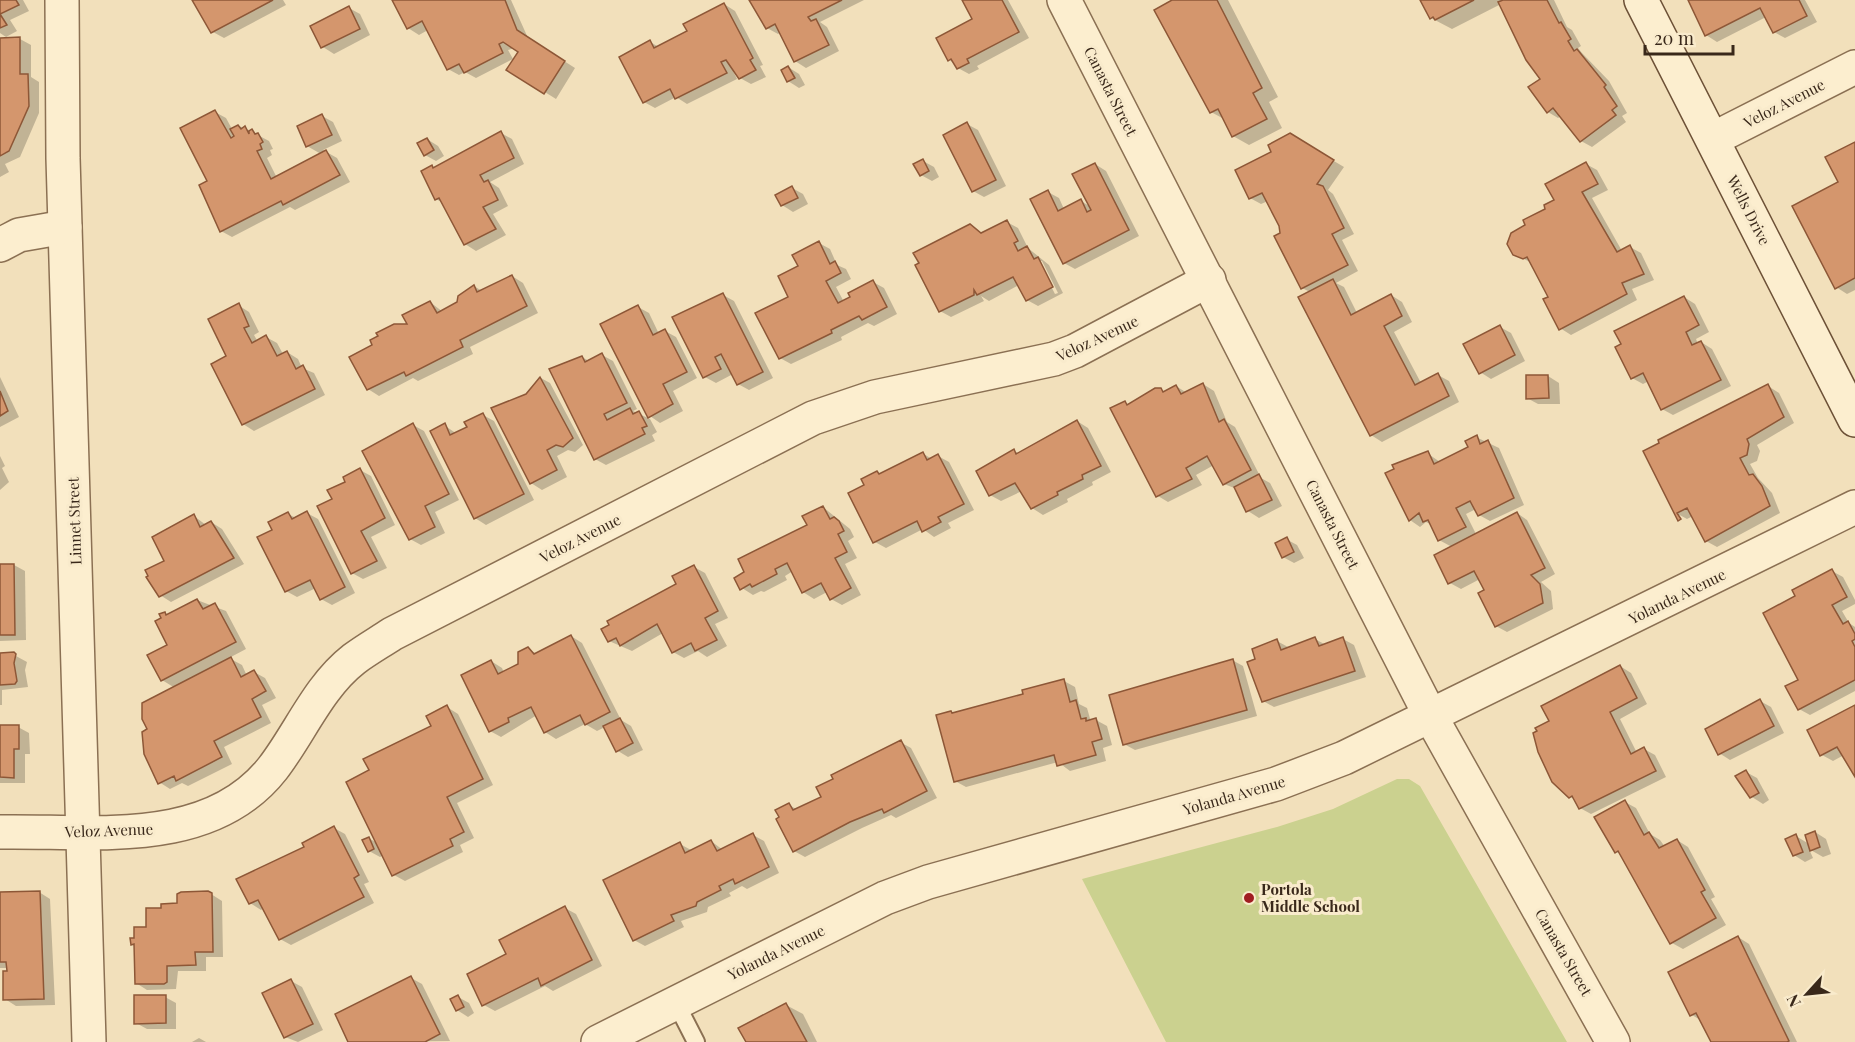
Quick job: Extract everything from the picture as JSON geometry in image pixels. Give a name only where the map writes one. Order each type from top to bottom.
[{"type":"street","name":"Linnet Street","points":[[62,0],[65,228],[89,1042]]},
{"type":"street","name":"Canasta Street","points":[[1064,0],[1431,717],[1613,1042]]},
{"type":"street","name":"Wells Drive","points":[[1641,0],[1855,420]]},
{"type":"street","name":"Veloz Avenue","points":[[1713,139],[1855,67]]},
{"type":"street","points":[[0,245],[19,235],[65,228]]},
{"type":"street","name":"Veloz Avenue","points":[[0,832],[125,833],[176,827],[206,817],[244,796],[272,770],[328,686],[353,660],[392,634],[813,418],[875,397],[1054,359],[1075,351],[1209,280]]},
{"type":"street","name":"Yolanda Avenue","points":[[598,1042],[675,1001],[885,898],[928,882],[1276,784],[1352,755],[1855,507]]},
{"type":"lane","points":[[675,1001],[696,1042]]},
{"type":"green space","name":"Portola Middle School","points":[[1397,779],[1409,779],[1420,786],[1567,1042],[1166,1042],[1082,879],[1277,827],[1333,809]]},
{"type":"building","points":[[0,0],[16,0],[19,5],[0,14]]},
{"type":"building","points":[[192,0],[273,0],[211,33]]},
{"type":"building","points":[[392,0],[505,0],[517,30],[565,61],[544,94],[506,70],[518,52],[503,42],[499,44],[503,53],[464,73],[459,64],[447,70],[422,21],[407,29]]},
{"type":"building","points":[[749,0],[842,0],[808,17],[811,21],[816,19],[829,45],[794,62],[775,24],[766,29]]},
{"type":"building","points":[[962,0],[1002,0],[1019,32],[967,59],[969,63],[957,69],[951,59],[948,61],[936,38],[972,19]]},
{"type":"building","points":[[1172,0],[1217,0],[1262,88],[1253,93],[1267,119],[1232,137],[1218,109],[1210,113],[1154,10]]},
{"type":"building","points":[[1420,0],[1474,0],[1435,20],[1433,17],[1430,19]]},
{"type":"building","points":[[1547,0],[1559,23],[1561,22],[1571,39],[1568,41],[1574,51],[1577,49],[1606,85],[1604,87],[1617,106],[1612,110],[1616,115],[1580,142],[1553,108],[1547,113],[1528,87],[1540,79],[1526,60],[1498,2]]},
{"type":"building","points":[[1688,0],[1799,0],[1807,16],[1773,33],[1760,8],[1705,36]]},
{"type":"building","points":[[724,3],[753,58],[750,60],[756,70],[739,79],[726,60],[721,62],[727,73],[675,99],[670,89],[643,103],[619,57],[650,40],[654,48],[687,31],[683,24]]},
{"type":"building","points":[[349,6],[360,29],[321,48],[310,26]]},
{"type":"building","points":[[0,14],[7,25],[0,28]]},
{"type":"building","points":[[20,37],[20,74],[28,74],[29,106],[9,151],[0,156],[0,38]]},
{"type":"building","points":[[788,66],[795,78],[787,82],[781,70]]},
{"type":"building","points":[[215,110],[231,138],[234,136],[230,129],[238,125],[241,129],[245,126],[249,134],[252,129],[255,134],[258,133],[263,142],[260,144],[262,149],[257,151],[271,179],[326,150],[340,175],[283,205],[281,201],[220,232],[199,185],[207,181],[180,128]]},
{"type":"building","points":[[322,114],[332,135],[306,147],[297,126]]},
{"type":"building","points":[[967,122],[996,180],[972,192],[943,135]]},
{"type":"building","points":[[501,131],[514,158],[480,175],[484,182],[488,180],[498,200],[483,207],[496,229],[464,245],[439,198],[435,200],[421,171],[432,165],[433,168]]},
{"type":"building","points":[[1290,133],[1334,160],[1317,184],[1323,186],[1344,228],[1332,234],[1348,265],[1301,289],[1274,236],[1280,233],[1279,226],[1262,193],[1249,199],[1235,170],[1271,152],[1268,145]]},
{"type":"building","points":[[427,138],[434,150],[424,156],[417,143]]},
{"type":"building","points":[[1855,142],[1855,278],[1835,289],[1792,206],[1838,182],[1825,157]]},
{"type":"building","points":[[923,159],[929,171],[920,176],[913,164]]},
{"type":"building","points":[[1586,162],[1598,184],[1582,192],[1617,252],[1630,245],[1644,274],[1622,283],[1627,294],[1559,330],[1543,299],[1548,297],[1527,257],[1523,259],[1513,255],[1507,244],[1511,233],[1525,225],[1523,220],[1545,209],[1544,205],[1554,200],[1545,184]]},
{"type":"building","points":[[1095,163],[1129,230],[1063,264],[1030,199],[1048,190],[1058,211],[1081,199],[1087,212],[1091,210],[1072,174]]},
{"type":"building","points":[[792,186],[798,198],[781,206],[775,195]]},
{"type":"building","points":[[1007,220],[1018,241],[1014,243],[1018,251],[1027,246],[1034,259],[1038,257],[1053,287],[1026,301],[1013,277],[977,295],[974,290],[974,295],[939,312],[915,265],[919,263],[913,253],[970,224],[981,233]]},
{"type":"building","points":[[819,241],[830,264],[835,261],[841,273],[826,281],[838,303],[850,297],[848,293],[873,280],[887,307],[862,320],[859,316],[831,330],[832,333],[779,359],[755,313],[788,297],[778,276],[798,266],[792,255]]},
{"type":"building","points":[[512,275],[527,306],[460,340],[463,347],[406,376],[404,372],[367,390],[349,357],[372,345],[370,340],[378,336],[376,333],[394,324],[407,324],[402,315],[430,301],[437,313],[457,302],[458,296],[474,285],[477,292]]},
{"type":"building","points":[[1333,279],[1351,315],[1391,294],[1402,316],[1384,326],[1415,385],[1438,373],[1449,396],[1370,436],[1298,297]]},
{"type":"building","points":[[723,293],[763,372],[737,385],[721,354],[715,357],[721,369],[703,378],[672,317]]},
{"type":"building","points":[[1684,296],[1699,325],[1686,332],[1692,345],[1701,341],[1721,380],[1661,410],[1643,373],[1631,379],[1615,347],[1621,344],[1614,331]]},
{"type":"building","points":[[239,303],[249,326],[244,328],[252,343],[266,335],[277,356],[287,351],[296,369],[303,365],[315,389],[242,425],[211,364],[226,356],[208,319]]},
{"type":"building","points":[[638,305],[653,335],[665,329],[687,372],[663,384],[673,404],[648,418],[600,324]]},
{"type":"building","points":[[1500,325],[1515,355],[1479,374],[1463,344]]},
{"type":"building","points":[[602,353],[627,403],[604,414],[607,420],[630,408],[633,414],[639,411],[647,426],[642,428],[645,434],[594,460],[549,369],[582,356],[585,362]]},
{"type":"building","points":[[1526,375],[1548,375],[1549,398],[1526,399]]},
{"type":"building","points":[[540,377],[573,438],[563,447],[556,445],[547,450],[557,470],[530,484],[491,408],[526,394]]},
{"type":"building","points":[[1203,383],[1219,422],[1224,419],[1251,470],[1223,485],[1207,456],[1186,468],[1192,479],[1156,497],[1110,408],[1125,401],[1127,405],[1155,388],[1161,388],[1163,392],[1176,385],[1181,394]]},
{"type":"building","points":[[1768,384],[1784,417],[1747,439],[1749,444],[1747,455],[1740,458],[1749,475],[1753,474],[1762,486],[1770,506],[1705,542],[1687,508],[1677,513],[1681,519],[1678,521],[1643,451],[1659,443],[1658,440]]},
{"type":"building","points":[[0,391],[8,411],[0,416]]},
{"type":"building","points":[[483,413],[524,494],[474,519],[430,431],[445,423],[450,435],[467,427],[464,422]]},
{"type":"building","points":[[1077,420],[1101,466],[1082,475],[1083,479],[1031,509],[1015,483],[989,496],[976,471],[1014,449],[1016,454]]},
{"type":"building","points":[[413,423],[449,494],[425,506],[435,527],[409,540],[362,451]]},
{"type":"building","points":[[1477,435],[1480,444],[1488,440],[1514,498],[1478,516],[1470,501],[1456,508],[1466,527],[1438,541],[1428,520],[1423,522],[1419,513],[1409,521],[1385,473],[1394,469],[1392,465],[1428,451],[1434,464],[1468,447],[1465,441]]},
{"type":"building","points":[[923,452],[927,460],[938,454],[964,504],[938,517],[941,522],[922,532],[917,521],[873,543],[848,493],[864,485],[861,479],[877,471],[879,474]]},
{"type":"building","points":[[360,468],[385,518],[361,531],[377,561],[351,574],[317,506],[332,499],[327,490],[345,482],[343,477]]},
{"type":"building","points":[[1259,474],[1272,500],[1246,512],[1234,487]]},
{"type":"building","points":[[823,506],[830,519],[834,517],[839,521],[844,531],[838,534],[847,552],[835,558],[851,588],[830,600],[821,583],[802,593],[787,563],[775,569],[777,574],[752,587],[750,584],[740,590],[734,578],[744,572],[738,559],[807,525],[802,516]]},
{"type":"building","points":[[307,511],[345,587],[320,600],[310,580],[285,592],[257,537],[272,530],[268,522],[288,512],[292,519]]},
{"type":"building","points":[[1517,512],[1545,568],[1531,575],[1540,584],[1543,603],[1495,627],[1478,593],[1484,590],[1474,571],[1448,584],[1434,555]]},
{"type":"building","points":[[194,514],[200,527],[211,521],[234,558],[159,597],[146,577],[148,576],[145,570],[164,561],[152,537]]},
{"type":"building","points":[[1287,537],[1294,552],[1282,558],[1275,543]]},
{"type":"building","points":[[0,564],[14,564],[15,635],[0,635]]},
{"type":"building","points":[[694,565],[718,611],[705,618],[717,640],[695,651],[691,643],[672,653],[657,624],[620,646],[616,638],[608,642],[601,629],[609,625],[607,621],[676,584],[672,576]]},
{"type":"building","points":[[1832,569],[1847,597],[1832,605],[1843,624],[1848,621],[1855,634],[1855,639],[1852,641],[1855,647],[1855,680],[1798,710],[1785,686],[1798,680],[1763,613],[1795,596],[1792,590]]},
{"type":"building","points":[[197,599],[203,609],[215,603],[236,642],[161,681],[147,655],[167,645],[155,621],[161,618],[159,614],[165,612],[166,615]]},
{"type":"building","points":[[571,635],[610,712],[585,725],[580,715],[544,733],[531,707],[508,718],[509,722],[489,732],[461,675],[491,660],[498,674],[518,664],[518,652],[528,647],[534,654]]},
{"type":"building","points":[[1315,637],[1319,646],[1343,637],[1355,671],[1262,702],[1247,662],[1255,659],[1252,649],[1277,639],[1281,650]]},
{"type":"building","points":[[14,652],[17,681],[15,684],[0,685],[0,653]]},
{"type":"building","points":[[231,657],[241,677],[254,670],[266,691],[252,699],[261,717],[214,741],[222,757],[176,781],[174,776],[158,784],[144,754],[142,732],[147,729],[142,719],[142,703]]},
{"type":"building","points":[[1233,659],[1247,710],[1123,745],[1109,695]]},
{"type":"building","points":[[1620,665],[1637,698],[1610,712],[1631,754],[1644,747],[1656,771],[1579,809],[1572,796],[1569,798],[1552,782],[1538,752],[1533,733],[1537,731],[1535,728],[1549,721],[1541,706]]},
{"type":"building","points":[[1064,679],[1070,702],[1076,700],[1081,719],[1086,718],[1086,721],[1096,718],[1102,739],[1092,742],[1096,755],[1057,766],[1054,755],[954,782],[936,715],[951,711],[952,713],[1023,694],[1022,690]]},
{"type":"building","points":[[1760,699],[1774,726],[1718,755],[1705,729]]},
{"type":"building","points":[[447,705],[483,779],[447,797],[464,832],[450,839],[453,846],[392,876],[346,782],[369,770],[363,759],[431,726],[426,716]]},
{"type":"building","points":[[1855,705],[1855,777],[1837,747],[1820,756],[1807,730]]},
{"type":"building","points":[[620,718],[633,743],[616,752],[603,726]]},
{"type":"building","points":[[0,725],[19,725],[19,749],[14,749],[14,778],[0,777]]},
{"type":"building","points":[[901,740],[927,791],[884,813],[882,809],[850,822],[793,852],[776,819],[779,817],[775,810],[789,803],[793,810],[821,797],[816,787],[833,779],[831,775]]},
{"type":"building","points":[[1746,770],[1759,793],[1750,798],[1735,776]]},
{"type":"building","points":[[1625,800],[1644,835],[1649,832],[1659,848],[1677,839],[1705,890],[1701,892],[1716,918],[1670,944],[1618,851],[1615,853],[1594,817]]},
{"type":"building","points":[[334,826],[359,875],[354,878],[364,897],[279,940],[258,900],[249,904],[236,879],[304,847],[302,843]]},
{"type":"building","points":[[1815,831],[1820,847],[1810,851],[1805,835]]},
{"type":"building","points":[[753,833],[769,867],[735,884],[733,879],[719,886],[721,890],[697,902],[696,906],[671,915],[674,921],[633,941],[603,880],[680,842],[685,853],[711,840],[717,851]]},
{"type":"building","points":[[1796,834],[1803,852],[1793,856],[1785,839]]},
{"type":"building","points":[[369,837],[374,849],[368,852],[362,840]]},
{"type":"building","points":[[40,891],[44,999],[3,1000],[3,971],[7,971],[6,962],[0,962],[0,892]]},
{"type":"building","points":[[208,891],[212,893],[213,952],[195,952],[196,965],[167,966],[167,982],[164,984],[135,984],[134,944],[131,945],[130,938],[134,938],[134,927],[146,927],[146,908],[161,908],[161,904],[177,903],[177,894],[181,892]]},
{"type":"building","points":[[565,906],[592,960],[541,986],[538,978],[482,1006],[467,974],[506,954],[499,940]]},
{"type":"building","points":[[1738,936],[1789,1041],[1787,1042],[1711,1042],[1696,1013],[1690,1016],[1668,972]]},
{"type":"building","points":[[411,976],[440,1034],[425,1042],[348,1042],[335,1014]]},
{"type":"building","points":[[291,979],[313,1024],[284,1038],[262,993]]},
{"type":"building","points":[[134,995],[166,995],[166,1023],[134,1024]]},
{"type":"building","points":[[458,995],[464,1007],[456,1011],[450,999]]},
{"type":"building","points":[[786,1003],[807,1042],[746,1042],[738,1028]]},
{"type":"place","name":"Portola Middle School","points":[[1249,898]]}]
